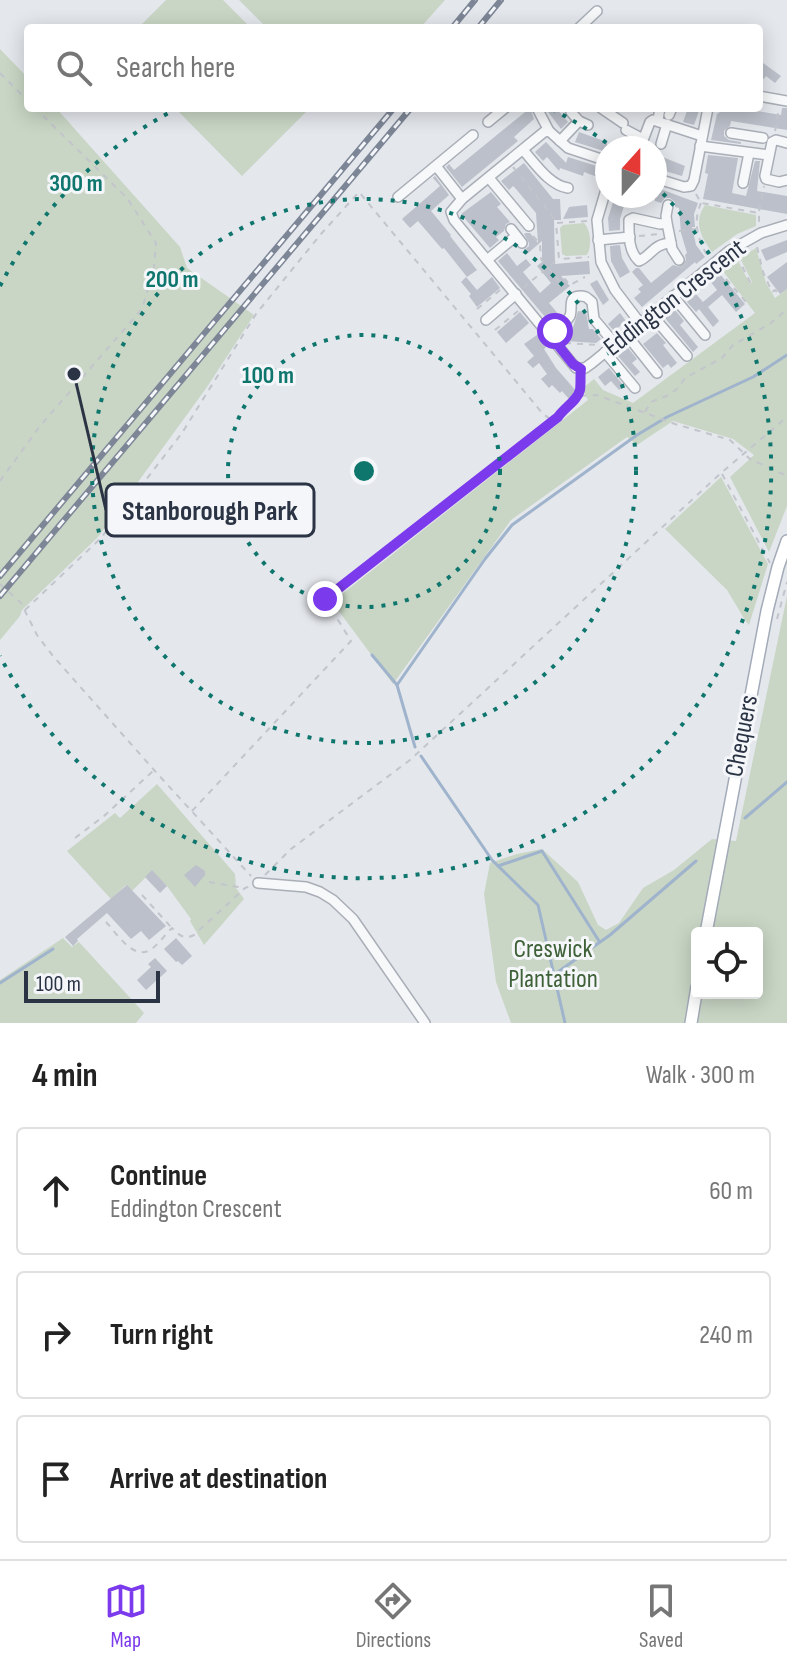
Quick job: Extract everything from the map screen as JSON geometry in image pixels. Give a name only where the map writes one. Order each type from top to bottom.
[{"type":"main road","name":"Chequers","points":[[707,927],[767,611],[782,569],[787,541]]},
{"type":"main road","points":[[691,1023],[695,999]]},
{"type":"street","points":[[583,24],[597,11]]},
{"type":"street","points":[[763,97],[783,104]]},
{"type":"street","points":[[488,122],[500,112]]},
{"type":"street","points":[[539,112],[549,131],[568,148],[595,157]]},
{"type":"street","points":[[560,141],[584,123],[571,112]]},
{"type":"street","points":[[606,112],[634,136]]},
{"type":"street","points":[[667,186],[674,190],[691,186],[707,112]]},
{"type":"street","points":[[666,113],[701,141],[769,155]]},
{"type":"street","points":[[644,136],[650,122],[666,113]]},
{"type":"street","points":[[662,136],[666,113]]},
{"type":"street","points":[[436,166],[462,199],[549,131]]},
{"type":"street","points":[[731,133],[787,143]]},
{"type":"street","points":[[398,197],[473,135]]},
{"type":"street","points":[[743,183],[749,136]]},
{"type":"street","points":[[768,139],[766,179],[787,180]]},
{"type":"street","points":[[523,150],[553,182],[568,188]]},
{"type":"street","points":[[489,178],[529,226]]},
{"type":"street","name":"Eddington Crescent","points":[[462,199],[452,209],[452,216],[552,333],[573,364],[581,369],[605,352],[612,340],[626,334],[673,296],[692,275],[761,233],[787,225]]},
{"type":"street","points":[[668,205],[666,216],[672,249],[679,260]]},
{"type":"street","points":[[601,208],[597,220],[598,240],[607,278],[640,323]]},
{"type":"street","points":[[667,223],[630,218],[632,252],[639,261],[657,246],[671,243]]},
{"type":"street","points":[[487,260],[516,236]]},
{"type":"street","points":[[598,240],[630,237]]},
{"type":"street","points":[[486,320],[516,294]]},
{"type":"street","points":[[552,333],[571,314],[574,298],[585,296],[592,302],[594,319],[612,340]]},
{"type":"street","points":[[673,296],[705,335]]},
{"type":"street","points":[[651,314],[687,356]]},
{"type":"street","points":[[626,334],[657,373]]},
{"type":"street","points":[[605,352],[635,388]]},
{"type":"street","points":[[258,883],[306,887],[333,900],[353,919],[425,1023]]},
{"type":"path","points":[[0,73],[24,97]]},
{"type":"path","points":[[768,139],[783,104]]},
{"type":"path","points":[[0,481],[40,426],[142,309],[154,268],[156,243],[127,198],[39,112]]},
{"type":"path","points":[[508,162],[556,223],[559,259]]},
{"type":"path","points":[[761,233],[759,213],[766,179]]},
{"type":"path","points":[[691,186],[701,203],[696,219],[698,235],[708,256]]},
{"type":"path","points":[[25,610],[101,538],[182,433],[256,314],[359,192],[543,414],[553,421]]},
{"type":"path","points":[[701,203],[759,213]]},
{"type":"path","points":[[556,223],[597,220]]},
{"type":"path","points":[[529,226],[528,231],[540,244],[541,259],[560,282],[565,279],[570,285],[585,277]]},
{"type":"path","points":[[756,246],[767,284],[772,292],[775,290],[778,293]]},
{"type":"path","points":[[734,248],[751,284]]},
{"type":"path","points":[[516,294],[559,259],[600,256]]},
{"type":"path","points":[[718,270],[747,303]]},
{"type":"path","points":[[477,309],[507,284]]},
{"type":"path","points":[[495,330],[525,305]]},
{"type":"path","points":[[645,413],[651,402],[669,395],[685,378],[722,358],[733,345],[771,323],[787,309]]},
{"type":"path","points":[[552,333],[565,343],[599,345],[612,340]]},
{"type":"path","points":[[192,811],[351,641],[325,599],[553,421],[577,396],[581,369]]},
{"type":"path","points":[[577,396],[597,395],[675,424],[730,440],[750,459],[787,476]]},
{"type":"path","points":[[142,895],[180,936],[188,938],[194,935],[245,888],[258,883],[291,849],[410,760],[721,473],[787,417]]},
{"type":"path","points":[[721,473],[769,562],[782,569]]},
{"type":"path","points":[[0,584],[21,603],[37,635],[53,656],[258,883]]},
{"type":"path","points":[[75,838],[154,770]]},
{"type":"path","points":[[209,882],[245,888]]},
{"type":"path","points":[[106,922],[133,951],[141,953],[151,950],[172,928]]},
{"type":"green space","points":[[166,0],[223,0],[247,24],[142,24]]},
{"type":"green space","points":[[239,0],[445,0],[424,24],[263,24]]},
{"type":"green space","points":[[0,49],[24,74],[24,112],[60,112],[180,247],[187,268],[254,315],[207,387],[98,537],[22,610],[0,640]]},
{"type":"green space","points":[[179,112],[306,112],[242,176]]},
{"type":"green space","points":[[705,205],[756,215],[756,226],[737,234],[712,252],[699,223]]},
{"type":"green space","points":[[584,223],[590,238],[587,255],[562,254],[560,228]]},
{"type":"green space","points":[[756,248],[766,283],[775,298],[787,289],[787,506],[769,552],[730,477],[754,455],[733,439],[673,421],[637,445],[627,437],[511,520],[393,684],[332,602],[588,400],[582,389],[594,379],[603,390],[633,403],[755,313],[722,270],[737,259],[750,284],[752,282],[740,258]]},
{"type":"green space","points":[[721,477],[768,564],[749,625],[727,590],[665,529]]},
{"type":"green space","name":"Creswick Plantation","points":[[787,596],[787,1023],[511,1023],[496,982],[484,894],[490,863],[542,849],[578,882],[598,925],[606,930],[619,923],[643,888],[674,870],[712,839],[736,841]]},
{"type":"green space","points":[[157,784],[235,874],[236,888],[244,899],[204,945],[191,919],[152,871],[132,891],[126,885],[111,899],[67,851],[115,813],[120,818]]},
{"type":"green space","points":[[63,938],[72,947],[79,942],[144,1013],[136,1023],[0,1023],[0,980]]},
{"type":"building","points":[[763,63],[781,76],[775,83],[766,76],[764,79]]},
{"type":"building","points":[[782,108],[787,108],[787,130],[731,121],[724,136],[741,144],[711,140],[717,114],[763,112],[781,115]]},
{"type":"building","points":[[525,112],[531,112],[534,119],[514,137],[518,141],[462,187],[446,167],[449,164],[454,170]]},
{"type":"building","points":[[548,112],[559,112],[568,122],[561,129]]},
{"type":"building","points":[[687,112],[699,112],[694,125],[683,122]]},
{"type":"building","points":[[579,132],[595,138],[595,148],[575,142]]},
{"type":"building","points":[[546,142],[566,163],[568,157],[595,165],[595,176],[584,172],[583,176],[560,168],[559,171],[547,157],[543,161],[535,152]]},
{"type":"building","points":[[708,155],[738,158],[732,193],[746,196],[755,161],[760,161],[757,191],[787,196],[787,214],[703,199]]},
{"type":"building","points":[[667,159],[685,166],[682,176],[667,172]]},
{"type":"building","points":[[524,163],[553,199],[560,199],[561,220],[554,220],[555,264],[589,261],[590,274],[561,276],[570,286],[549,303],[560,316],[551,324],[498,261],[507,253],[517,266],[526,259],[531,265],[523,272],[540,293],[551,283],[537,266],[542,262],[542,241],[527,254],[524,250],[529,246],[526,233],[530,233],[538,243],[536,213],[513,186],[509,190],[501,181]]},
{"type":"building","points":[[435,176],[449,195],[431,211],[477,270],[467,277],[418,221],[410,228],[402,219],[440,186],[433,178]]},
{"type":"building","points":[[667,191],[698,203],[694,214],[695,227],[692,227],[696,245],[705,257],[642,307],[634,298],[643,285],[632,272],[636,268],[651,283],[673,265],[680,267],[685,264],[687,253],[681,233],[679,208],[667,198]]},
{"type":"building","points":[[491,192],[501,204],[497,207],[510,222],[490,248],[461,214]]},
{"type":"building","points":[[587,205],[588,217],[563,219],[569,207]]},
{"type":"building","points":[[611,208],[623,208],[620,230],[609,231]]},
{"type":"building","points":[[787,240],[787,252],[766,261],[761,250]]},
{"type":"building","points":[[620,245],[622,258],[630,272],[620,278],[611,261],[610,246]]},
{"type":"building","points":[[787,262],[787,289],[780,294],[767,277]]},
{"type":"building","points":[[720,274],[745,304],[736,312],[722,295],[708,307],[719,321],[713,327],[699,309],[696,312],[687,302],[696,294],[703,302],[717,290],[710,281]]},
{"type":"building","points":[[466,277],[477,290],[492,277],[500,288],[477,307],[461,282]]},
{"type":"building","points":[[597,280],[609,300],[603,305],[590,284]]},
{"type":"building","points":[[675,310],[684,321],[680,325],[698,347],[693,352],[665,318]]},
{"type":"building","points":[[578,311],[586,312],[589,329],[593,329],[601,339],[596,343],[565,341],[561,336],[570,328],[572,331]]},
{"type":"building","points":[[520,312],[529,323],[506,343],[497,332]]},
{"type":"building","points":[[620,313],[626,321],[614,331],[608,324]]},
{"type":"building","points":[[657,333],[677,363],[671,368],[668,364],[663,368],[643,344]]},
{"type":"building","points":[[537,335],[556,368],[577,392],[569,399],[552,385],[549,388],[541,379],[547,374],[539,363],[533,368],[527,362],[534,356],[524,344]]},
{"type":"building","points":[[628,348],[637,359],[632,363],[640,372],[635,376],[618,356]]},
{"type":"building","points":[[609,368],[624,386],[619,390],[611,381],[605,386],[598,377]]},
{"type":"building","points":[[196,865],[205,871],[205,875],[195,887],[184,875]]},
{"type":"building","points":[[152,870],[167,886],[160,893],[145,877]]},
{"type":"building","points":[[127,885],[166,926],[149,940],[141,931],[131,939],[107,913],[73,946],[65,937]]},
{"type":"building","points":[[176,938],[192,956],[182,965],[164,949]]},
{"type":"building","points":[[155,958],[167,971],[146,990],[137,980],[151,967],[148,964]]},
{"type":"waterway","points":[[415,747],[397,685],[512,525],[637,435],[667,417],[753,377],[787,355]]},
{"type":"waterway","points":[[372,655],[397,685]]},
{"type":"waterway","points":[[421,756],[492,860],[538,905],[565,1023]]},
{"type":"waterway","points":[[745,818],[787,782]]},
{"type":"waterway","points":[[498,866],[542,851],[599,941]]},
{"type":"waterway","points":[[555,974],[610,935],[696,861]]},
{"type":"waterway","points":[[0,983],[53,949]]},
{"type":"tunnel","points":[[679,260],[687,269]]},
{"type":"railway","points":[[455,24],[475,0]]},
{"type":"railway","points":[[481,24],[501,0]]},
{"type":"railway","points":[[0,576],[391,112]]},
{"type":"railway","points":[[0,596],[408,112]]},
{"type":"place","name":"Stanborough Park","points":[[74,374]]},
{"type":"route","points":[[325,599],[558,417],[577,396],[581,369],[576,368],[550,335],[555,331]]}]
